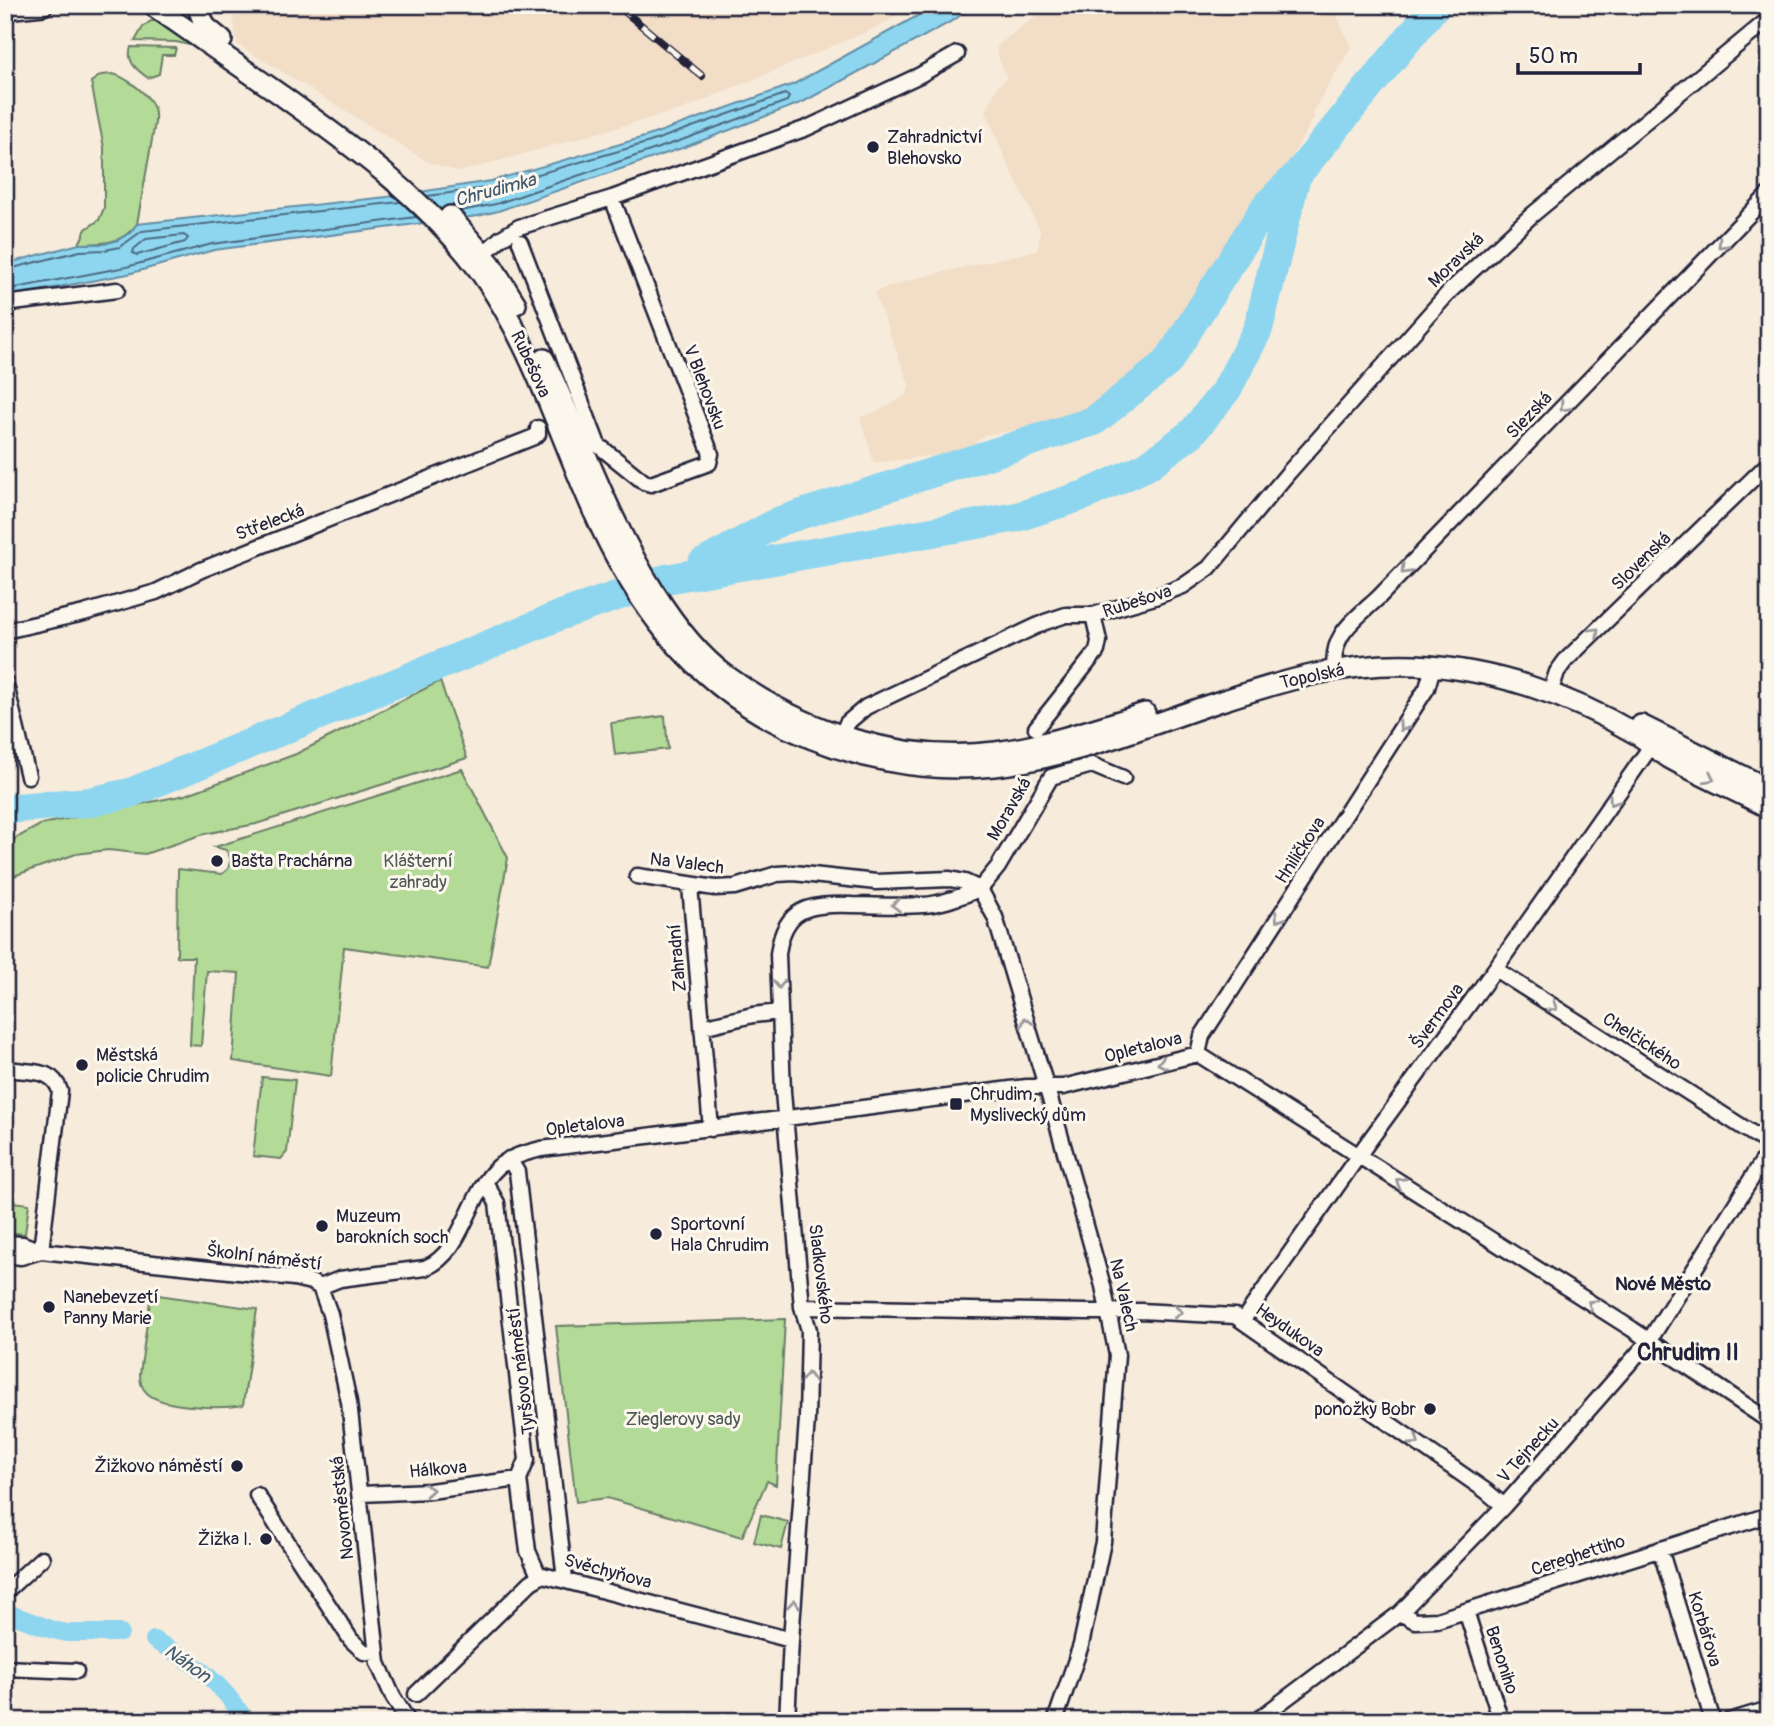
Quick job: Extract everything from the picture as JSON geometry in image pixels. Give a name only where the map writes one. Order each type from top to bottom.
[{"type":"street","points":[[5,9],[16,5]]},
{"type":"street","points":[[5,9],[43,5]]},
{"type":"street","points":[[152,7],[178,5]]},
{"type":"street","name":"Rubešova","points":[[197,5],[203,22],[213,34],[326,113],[449,224],[478,258],[522,314],[577,452],[613,519],[621,550],[662,617],[727,676],[776,707],[839,741],[847,723],[857,713],[924,678],[1055,618],[1073,614],[1093,615],[1169,592],[1197,578],[1209,568]]},
{"type":"street","name":"Rubešova","points":[[152,7],[400,179]]},
{"type":"street","name":"Moravská","points":[[1209,568],[1289,472],[1422,320],[1460,281],[1532,215],[1769,19]]},
{"type":"street","points":[[478,258],[519,227],[612,198],[820,122],[920,75],[957,54]]},
{"type":"street","name":"Slezská","points":[[1334,665],[1336,643],[1349,624],[1418,557],[1769,194]]},
{"type":"street","name":"V Blehovsku","points":[[520,242],[600,448],[644,482],[651,484],[709,463],[711,454],[612,198]]},
{"type":"street","points":[[5,304],[117,290]]},
{"type":"street","name":"Střelecká","points":[[5,631],[156,592],[201,570],[534,437],[538,434],[538,428]]},
{"type":"street","name":"Slovenská","points":[[1551,689],[1557,672],[1565,661],[1769,463]]},
{"type":"street","points":[[1036,729],[1097,650],[1099,642],[1093,615]]},
{"type":"street","name":"Topolská","points":[[839,741],[920,752],[996,752],[1061,738],[1266,674],[1390,656],[1446,658],[1496,668],[1601,705],[1655,740],[1769,789]]},
{"type":"street","name":"Topolská","points":[[1334,665],[1433,667],[1551,689]]},
{"type":"street","name":"Hniličkova","points":[[1198,1054],[1202,1036],[1427,688],[1433,667]]},
{"type":"street","points":[[5,681],[28,776]]},
{"type":"street","name":"Topolská","points":[[1655,740],[1668,757],[1769,808]]},
{"type":"street","name":"Švermova","points":[[1243,1320],[1359,1155],[1495,970],[1655,740]]},
{"type":"street","name":"Moravská","points":[[980,889],[998,867],[1051,778],[1093,765],[1123,778]]},
{"type":"street","name":"Na Valech","points":[[637,876],[690,886],[727,888],[778,874],[794,873],[876,882],[950,879],[965,881],[980,889],[995,917],[1110,1311],[1115,1340],[1117,1374],[1106,1524],[1081,1645],[1055,1721]]},
{"type":"street","name":"Zahradní","points":[[690,886],[711,1129]]},
{"type":"street","name":"Sladkovského","points":[[787,1721],[807,1419],[809,1330],[802,1307],[785,1118],[778,954],[780,935],[791,919],[817,904],[923,905],[947,902],[980,889]]},
{"type":"street","name":"Chelčického","points":[[1495,970],[1769,1144]]},
{"type":"street","points":[[702,1027],[753,1014],[780,1013]]},
{"type":"street","name":"Opletalova","points":[[509,1159],[541,1149],[1027,1087],[1063,1087],[1198,1054],[1649,1341],[1769,1421]]},
{"type":"street","points":[[5,1068],[50,1075],[60,1091],[41,1251]]},
{"type":"street","name":"V Tejnecku","points":[[1256,1721],[1400,1613],[1504,1506],[1649,1341],[1769,1151]]},
{"type":"street","name":"Školní náměstí","points":[[5,1243],[23,1244],[41,1251],[294,1278],[320,1287],[340,1279],[425,1268],[436,1264],[452,1244],[485,1182],[509,1159]]},
{"type":"street","name":"Tyršovo náměstí","points":[[509,1159],[517,1172],[565,1579]]},
{"type":"street","name":"Tyršovo náměstí","points":[[485,1182],[497,1203],[527,1460],[519,1479],[528,1551],[539,1576]]},
{"type":"street","name":"Školní náměstí","points":[[5,1255],[21,1257],[41,1251]]},
{"type":"street","name":"Novoměstská","points":[[320,1287],[328,1306],[345,1381],[360,1494],[376,1653],[382,1675],[408,1721]]},
{"type":"street","name":"Heydukova","points":[[802,1307],[1223,1314],[1243,1320],[1504,1506]]},
{"type":"street","name":"Hálkova","points":[[360,1494],[430,1491],[519,1479]]},
{"type":"street","points":[[257,1495],[351,1640],[364,1652],[376,1653]]},
{"type":"street","name":"Cereghettiho","points":[[1400,1613],[1415,1621],[1428,1622],[1769,1515]]},
{"type":"street","name":"Korbářova","points":[[1660,1549],[1713,1721]]},
{"type":"street","points":[[5,1592],[42,1558]]},
{"type":"street","name":"Svěchyňova","points":[[416,1694],[539,1576],[565,1579],[791,1640]]},
{"type":"street","name":"Benoniho","points":[[1466,1611],[1501,1721]]},
{"type":"street","points":[[5,1668],[76,1671]]},
{"type":"street","points":[[1729,1721],[1769,1709]]},
{"type":"shaded area","points":[[240,5],[914,5],[878,27],[683,109],[459,172],[428,162],[237,44],[232,11]]},
{"type":"shaded area","points":[[1050,5],[1332,5],[1351,47],[1312,113],[1314,117],[1267,202],[1246,248],[1186,330],[1149,367],[1078,414],[1053,424],[985,435],[975,443],[944,454],[874,463],[860,417],[878,411],[907,395],[909,385],[874,292],[913,279],[1038,250],[1040,230],[1006,161],[986,111],[998,86],[1007,78],[996,51],[998,45]]},
{"type":"green space","points":[[151,21],[158,21],[194,46],[176,42],[135,41],[143,27]]},
{"type":"green space","points":[[131,47],[176,48],[174,55],[162,55],[159,74],[148,78],[136,69],[131,61]]},
{"type":"green space","points":[[113,74],[142,91],[155,112],[137,224],[118,239],[104,243],[79,244],[86,229],[99,220],[104,208],[104,148],[91,82],[101,75]]},
{"type":"green space","points":[[440,681],[467,758],[256,824],[204,834],[145,854],[108,850],[76,854],[5,879],[5,844],[42,824],[185,795],[296,754]]},
{"type":"green space","points":[[665,716],[668,749],[615,755],[611,723]]},
{"type":"green space","name":"Klášterní zahrady","points":[[462,769],[508,858],[488,967],[344,947],[331,1076],[233,1061],[239,973],[207,971],[201,1046],[190,1045],[194,957],[177,957],[178,869],[222,874],[228,869],[231,859],[226,850],[215,847]]},
{"type":"green space","points":[[262,1077],[295,1080],[287,1152],[281,1159],[253,1156]]},
{"type":"green space","points":[[5,1201],[29,1204],[25,1234],[5,1232]]},
{"type":"green space","points":[[151,1294],[257,1309],[243,1405],[180,1405],[156,1399],[146,1392],[141,1385],[140,1374]]},
{"type":"green space","name":"Zieglerovy sady","points":[[785,1319],[776,1485],[767,1481],[742,1537],[607,1498],[576,1502],[556,1326]]},
{"type":"green space","points":[[761,1515],[788,1522],[781,1549],[754,1542]]},
{"type":"water","name":"Chrudimka","points":[[937,5],[975,5],[954,20],[803,102],[685,147],[498,211],[478,216],[214,250],[128,274],[5,297],[5,264],[79,244],[105,244],[130,233],[137,224],[387,197],[491,181],[648,136],[794,84]]},
{"type":"waterway","points":[[5,809],[90,802],[130,793],[561,615],[666,579],[1017,517],[1088,494],[1147,466],[1192,433],[1227,389],[1258,329],[1296,176],[1436,5]]},
{"type":"waterway","points":[[702,564],[780,521],[1094,421],[1167,363],[1266,206],[1295,177]]},
{"type":"waterway","name":"Náhon","points":[[5,1612],[67,1633],[120,1633]]},
{"type":"waterway","name":"Náhon","points":[[154,1640],[206,1674],[226,1694],[246,1721]]},
{"type":"railway","points":[[617,5],[702,76]]},
{"type":"place","name":"Zahradnictví Blehovsko","points":[[873,147]]},
{"type":"place","name":"Bašta Prachárna","points":[[217,861]]},
{"type":"place","name":"Městská policie Chrudim","points":[[82,1065]]},
{"type":"place","name":"Chrudim, Myslivecký dům","points":[[956,1104]]},
{"type":"place","name":"Muzeum barokních soch","points":[[322,1226]]},
{"type":"place","name":"Sportovní Hala Chrudim","points":[[656,1234]]},
{"type":"place","name":"Nanebevzetí Panny Marie","points":[[49,1307]]},
{"type":"place","name":"ponožky Bobr","points":[[1430,1409]]},
{"type":"place","name":"Žižkovo náměstí","points":[[237,1466]]},
{"type":"place","name":"Žižka I.","points":[[266,1539]]},
{"type":"district","name":"Nové Město","points":[[1663,1283]]},
{"type":"district","name":"Chrudim II","points":[[1688,1352]]}]
